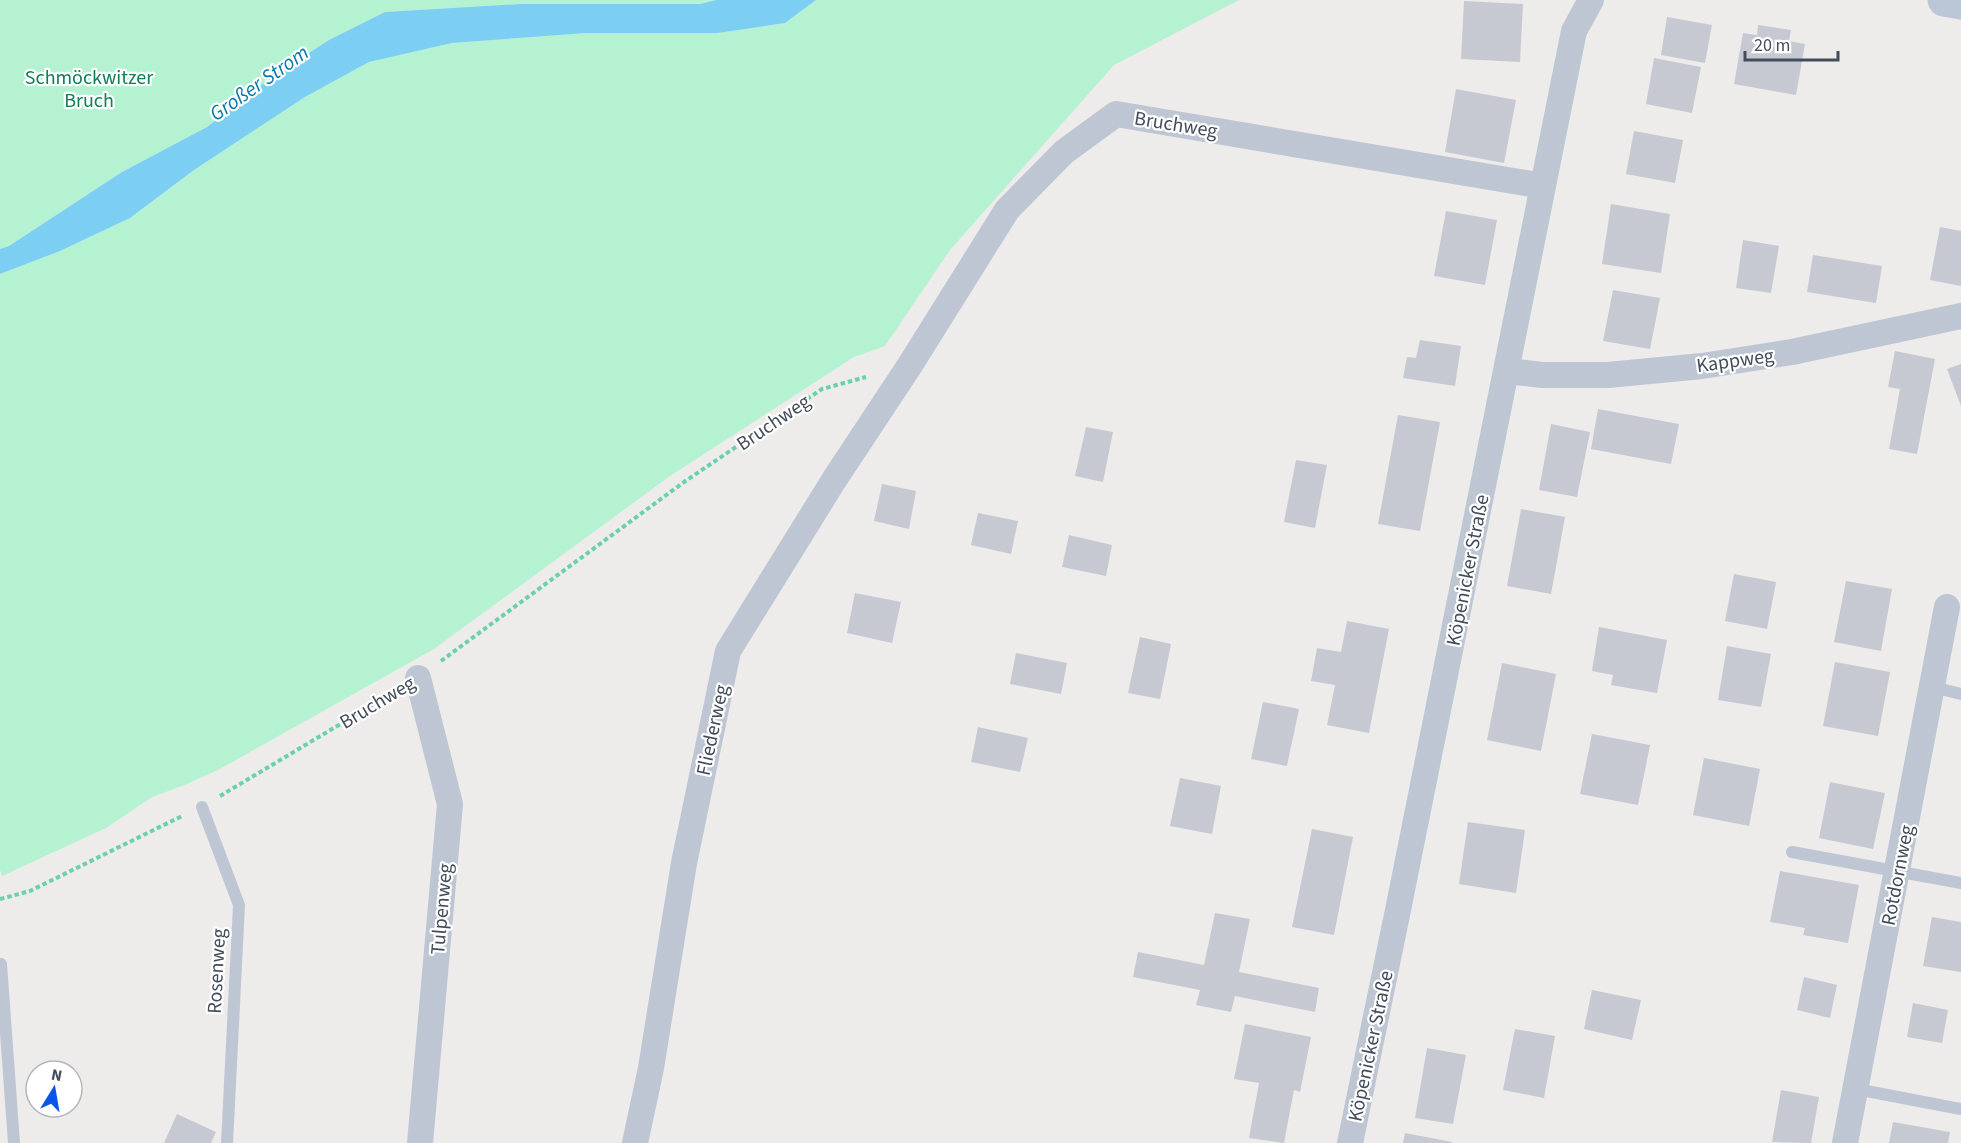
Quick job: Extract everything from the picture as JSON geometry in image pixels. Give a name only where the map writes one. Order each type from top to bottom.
[{"type":"main road","points":[[1944,0],[1961,3]]},
{"type":"street","name":"Köpenicker Straße","points":[[1350,1143],[1574,31],[1591,0]]},
{"type":"street","name":"Bruchweg","points":[[910,365],[1007,210],[1064,152],[1116,114],[1543,186]]},
{"type":"street","name":"Kappweg","points":[[1507,371],[1542,375],[1608,375],[1702,366],[1792,352],[1961,316]]},
{"type":"street","name":"Fliederweg","points":[[635,1143],[651,1068],[684,863],[728,651],[834,480],[910,365]]},
{"type":"street","name":"Rotdornweg","points":[[1845,1143],[1947,607]]},
{"type":"street","name":"Tulpenweg","points":[[418,678],[450,804],[420,1143]]},
{"type":"lane","points":[[1932,687],[1961,694]]},
{"type":"lane","name":"Rosenweg","points":[[202,807],[239,905],[227,1143]]},
{"type":"lane","points":[[1792,852],[1961,883]]},
{"type":"lane","points":[[1,964],[14,1143]]},
{"type":"lane","points":[[1856,1089],[1961,1109]]},
{"type":"path","name":"Bruchweg","points":[[0,899],[30,891],[202,807],[418,678],[684,482],[822,389],[910,365]]},
{"type":"green space","name":"Schmöckwitzer Bruch","points":[[0,0],[716,0],[700,4],[520,4],[385,12],[329,40],[276,74],[207,127],[122,172],[9,246],[0,249]]},
{"type":"green space","points":[[816,0],[1239,0],[1114,65],[950,250],[885,346],[854,357],[670,476],[434,649],[218,770],[152,797],[106,828],[2,876],[0,870],[0,274],[60,251],[130,218],[194,170],[305,97],[369,62],[452,43],[587,33],[718,33],[785,23]]},
{"type":"water","points":[[716,0],[816,0],[785,23],[718,33],[587,33],[452,43],[369,62],[305,97],[194,170],[130,218],[60,251],[0,274],[0,249],[9,246],[122,172],[207,127],[276,74],[329,40],[385,12],[520,4],[700,4]]},
{"type":"building","points":[[1464,1],[1523,4],[1520,62],[1461,59]]},
{"type":"building","points":[[1667,17],[1712,25],[1705,63],[1661,55]]},
{"type":"building","points":[[1758,25],[1791,30],[1789,41],[1805,44],[1796,95],[1734,84],[1743,33],[1757,35]]},
{"type":"building","points":[[1654,58],[1701,67],[1692,113],[1646,104]]},
{"type":"building","points":[[1456,89],[1516,100],[1504,163],[1445,152]]},
{"type":"building","points":[[1634,131],[1683,140],[1675,183],[1626,174]]},
{"type":"building","points":[[1611,204],[1670,214],[1661,273],[1602,264]]},
{"type":"building","points":[[1446,211],[1497,220],[1485,285],[1434,276]]},
{"type":"building","points":[[1940,227],[1961,231],[1961,286],[1930,280]]},
{"type":"building","points":[[1743,240],[1779,246],[1771,293],[1736,288]]},
{"type":"building","points":[[1813,255],[1882,266],[1876,303],[1807,292]]},
{"type":"building","points":[[1613,290],[1660,298],[1650,349],[1603,341]]},
{"type":"building","points":[[1420,340],[1461,346],[1455,386],[1403,378],[1407,357],[1416,358]]},
{"type":"building","points":[[1895,351],[1935,359],[1917,454],[1889,449],[1900,389],[1888,387]]},
{"type":"building","points":[[1961,364],[1961,406],[1947,369]]},
{"type":"building","points":[[1598,409],[1679,424],[1671,464],[1591,449]]},
{"type":"building","points":[[1398,415],[1440,422],[1420,531],[1378,524]]},
{"type":"building","points":[[1551,424],[1590,432],[1577,497],[1539,490]]},
{"type":"building","points":[[1086,427],[1113,432],[1103,482],[1075,476]]},
{"type":"building","points":[[1296,460],[1327,465],[1315,528],[1284,522]]},
{"type":"building","points":[[882,484],[916,491],[909,529],[874,521]]},
{"type":"building","points":[[1521,509],[1565,517],[1551,594],[1507,586]]},
{"type":"building","points":[[978,513],[1018,521],[1011,554],[971,545]]},
{"type":"building","points":[[1069,535],[1112,545],[1106,576],[1062,567]]},
{"type":"building","points":[[1734,574],[1776,582],[1767,629],[1725,621]]},
{"type":"building","points":[[1846,581],[1892,589],[1881,651],[1834,642]]},
{"type":"building","points":[[855,593],[901,602],[892,643],[847,633]]},
{"type":"building","points":[[1347,621],[1389,629],[1369,733],[1327,725],[1335,685],[1311,681],[1317,648],[1341,652]]},
{"type":"building","points":[[1599,627],[1667,640],[1657,693],[1611,685],[1613,675],[1592,671]]},
{"type":"building","points":[[1140,637],[1171,644],[1160,699],[1128,693]]},
{"type":"building","points":[[1727,646],[1771,654],[1761,707],[1718,700]]},
{"type":"building","points":[[1016,653],[1067,663],[1061,694],[1010,684]]},
{"type":"building","points":[[1835,662],[1890,672],[1878,736],[1823,726]]},
{"type":"building","points":[[1502,663],[1556,674],[1541,751],[1487,740]]},
{"type":"building","points":[[1263,702],[1299,709],[1287,766],[1251,759]]},
{"type":"building","points":[[978,727],[1028,738],[1020,772],[971,762]]},
{"type":"building","points":[[1592,734],[1650,745],[1638,805],[1580,794]]},
{"type":"building","points":[[1704,758],[1760,769],[1749,826],[1693,815]]},
{"type":"building","points":[[1180,778],[1221,786],[1212,834],[1170,826]]},
{"type":"building","points":[[1830,782],[1885,793],[1873,849],[1819,838]]},
{"type":"building","points":[[1468,822],[1525,830],[1516,893],[1459,884]]},
{"type":"building","points":[[1312,829],[1353,837],[1334,935],[1292,927]]},
{"type":"building","points":[[1780,871],[1859,885],[1848,943],[1803,935],[1805,928],[1770,922]]},
{"type":"building","points":[[1215,913],[1250,919],[1239,972],[1319,988],[1315,1012],[1235,996],[1231,1012],[1196,1005],[1200,990],[1133,977],[1138,952],[1204,965]]},
{"type":"building","points":[[1932,917],[1961,922],[1961,972],[1923,966]]},
{"type":"building","points":[[1804,977],[1837,985],[1830,1018],[1797,1010]]},
{"type":"building","points":[[1592,990],[1641,1000],[1632,1040],[1584,1029]]},
{"type":"building","points":[[1913,1003],[1948,1010],[1942,1043],[1907,1037]]},
{"type":"building","points":[[1245,1024],[1311,1037],[1300,1092],[1294,1090],[1284,1143],[1249,1138],[1259,1083],[1234,1079]]},
{"type":"building","points":[[1515,1029],[1555,1036],[1544,1098],[1503,1090]]},
{"type":"building","points":[[1427,1048],[1466,1055],[1453,1124],[1415,1118]]},
{"type":"building","points":[[1781,1090],[1819,1097],[1811,1143],[1772,1142]]},
{"type":"building","points":[[177,1114],[216,1132],[211,1143],[164,1143]]},
{"type":"building","points":[[1893,1122],[1950,1132],[1948,1143],[1889,1143]]},
{"type":"building","points":[[1405,1133],[1452,1142],[1403,1143]]},
{"type":"water label","name":"Großer Strom","points":[[259,83]]}]
